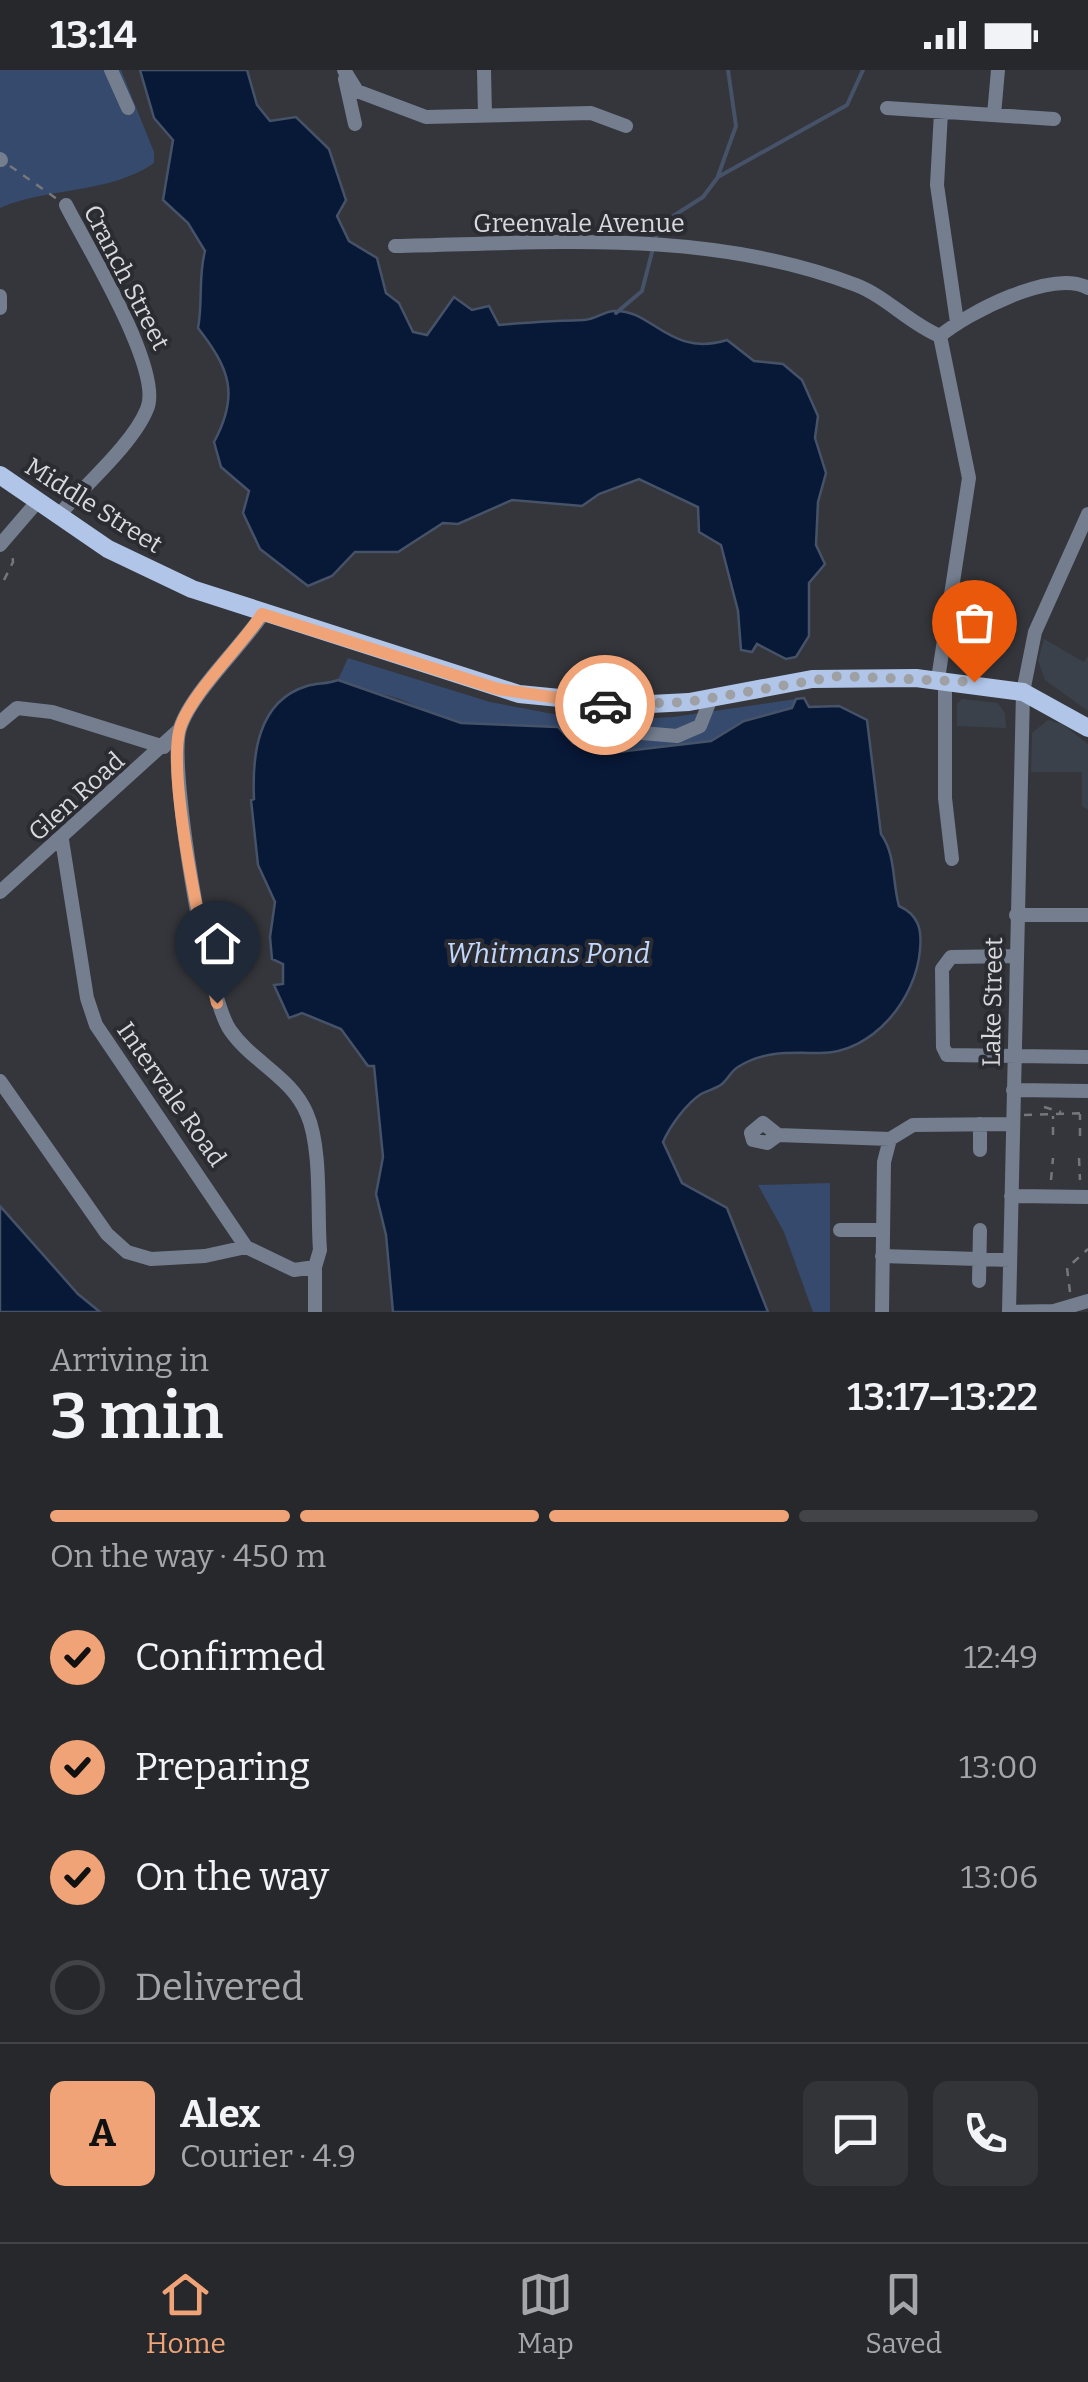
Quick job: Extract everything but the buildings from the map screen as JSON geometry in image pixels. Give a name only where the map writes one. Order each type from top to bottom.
[{"type":"main road","name":"Middle Street","points":[[0,475],[58,516],[138,564],[262,614],[498,689],[606,705],[711,698],[839,676],[942,680],[1023,692],[1086,721]]},
{"type":"street","points":[[111,70],[128,108]]},
{"type":"street","points":[[484,70],[485,114]]},
{"type":"street","points":[[994,114],[998,70]]},
{"type":"street","points":[[344,74],[357,91],[426,116],[591,113],[626,126]]},
{"type":"street","points":[[344,74],[355,124]]},
{"type":"street","points":[[887,108],[1054,119]]},
{"type":"street","points":[[941,112],[937,185],[957,322]]},
{"type":"street","name":"Cranch Street","points":[[58,516],[140,422],[152,392],[144,359],[66,205]]},
{"type":"street","name":"Greenvale Avenue","points":[[395,246],[654,242],[722,250],[854,284],[940,336]]},
{"type":"street","points":[[952,859],[946,811],[942,680],[969,478],[940,336],[957,322],[1047,283],[1068,280],[1088,288]]},
{"type":"street","points":[[0,296],[0,308]]},
{"type":"street","points":[[3,543],[38,502]]},
{"type":"street","name":"Lake Street","points":[[1008,1312],[1023,692],[1035,632],[1088,514]]},
{"type":"street","name":"Glen Road","points":[[0,892],[164,747],[208,682],[262,614]]},
{"type":"street","points":[[606,705],[607,720],[618,731],[678,736],[700,726],[711,698]]},
{"type":"street","points":[[0,722],[17,708],[39,709],[164,747]]},
{"type":"street","points":[[179,729],[183,816],[217,1003],[231,1032],[294,1092],[310,1122],[320,1250],[315,1268],[315,1312]]},
{"type":"street","name":"Intervale Road","points":[[62,840],[96,1025],[246,1246]]},
{"type":"street","points":[[1016,915],[1088,916]]},
{"type":"street","points":[[1016,956],[952,956],[942,969],[943,1047],[948,1054],[1088,1057]]},
{"type":"street","points":[[0,1081],[108,1234],[127,1252],[164,1260],[246,1246],[294,1270],[315,1268]]},
{"type":"street","points":[[1013,1090],[1088,1091]]},
{"type":"street","points":[[778,1135],[890,1139],[912,1125],[1012,1120]]},
{"type":"street","points":[[980,1124],[980,1150]]},
{"type":"street","points":[[882,1312],[884,1162],[890,1139]]},
{"type":"street","points":[[1011,1196],[1088,1198]]},
{"type":"street","points":[[840,1230],[883,1230]]},
{"type":"street","points":[[979,1281],[980,1230]]},
{"type":"street","points":[[882,1256],[1010,1260]]},
{"type":"street","points":[[1008,1312],[1072,1307],[1088,1301]]},
{"type":"path","points":[[0,159],[66,205]]},
{"type":"path","points":[[3,543],[13,562],[4,580]]},
{"type":"path","points":[[1044,1107],[1066,1114]]},
{"type":"path","points":[[1012,1120],[1088,1112]]},
{"type":"path","points":[[1080,1113],[1080,1136]]},
{"type":"path","points":[[1052,1135],[1053,1114]]},
{"type":"path","points":[[1052,1180],[1053,1158]]},
{"type":"path","points":[[1079,1158],[1080,1180]]},
{"type":"path","points":[[1072,1307],[1067,1268],[1088,1248]]},
{"type":"shaded area","points":[[0,70],[121,70],[154,152],[154,163],[118,180],[0,208]]},
{"type":"shaded area","points":[[1044,639],[1084,662],[1088,656],[1088,711],[1045,680],[1038,660]]},
{"type":"shaded area","points":[[348,658],[490,702],[564,716],[616,720],[673,717],[796,699],[792,708],[744,721],[711,741],[601,754],[555,728],[462,723],[345,683],[338,680]]},
{"type":"shaded area","points":[[962,699],[998,703],[1005,713],[1006,728],[957,726],[957,704]]},
{"type":"shaded area","points":[[1048,720],[1062,724],[1088,744],[1088,810],[1082,806],[1082,772],[1031,772],[1032,733]]},
{"type":"shaded area","points":[[830,1183],[830,1312],[813,1312],[784,1232],[758,1185]]},
{"type":"water","points":[[140,70],[247,70],[257,105],[270,121],[296,117],[329,149],[346,200],[337,216],[349,241],[377,258],[386,293],[399,303],[413,332],[427,335],[454,297],[472,310],[489,306],[499,325],[588,320],[613,311],[627,312],[690,343],[727,340],[754,361],[783,364],[802,380],[818,416],[815,438],[826,473],[818,502],[816,545],[825,564],[809,583],[809,636],[796,657],[786,659],[757,644],[752,652],[741,650],[738,611],[721,545],[699,532],[698,507],[639,479],[599,494],[582,506],[512,500],[458,524],[443,523],[398,552],[355,552],[332,576],[308,586],[260,549],[243,513],[249,491],[221,467],[214,442],[229,395],[224,369],[198,328],[205,251],[188,223],[163,200],[173,140],[154,118]]},
{"type":"water","name":"Whitmans Pond","points":[[338,680],[461,723],[558,727],[573,743],[601,754],[711,741],[744,721],[792,708],[796,699],[804,698],[809,707],[839,706],[867,720],[881,834],[891,859],[899,906],[911,914],[920,930],[917,968],[910,987],[888,1020],[857,1044],[839,1051],[768,1055],[738,1067],[722,1084],[690,1103],[663,1142],[682,1183],[727,1208],[768,1312],[393,1312],[386,1235],[376,1194],[383,1157],[374,1066],[368,1066],[341,1029],[302,1013],[289,1018],[274,985],[283,984],[283,964],[272,959],[270,937],[275,902],[258,865],[251,800],[261,732],[277,704],[307,686]]},
{"type":"water","points":[[0,1206],[78,1294],[100,1312],[0,1312]]},
{"type":"waterway","points":[[718,176],[736,126],[728,70]]},
{"type":"waterway","points":[[616,313],[642,291],[659,225],[703,197],[718,177],[847,105],[863,70]]},
{"type":"way so far","points":[[605,705],[688,702],[839,676],[974,682]]},
{"type":"route","points":[[217,1003],[183,816],[179,729],[208,682],[262,614],[498,689],[605,705]]}]
